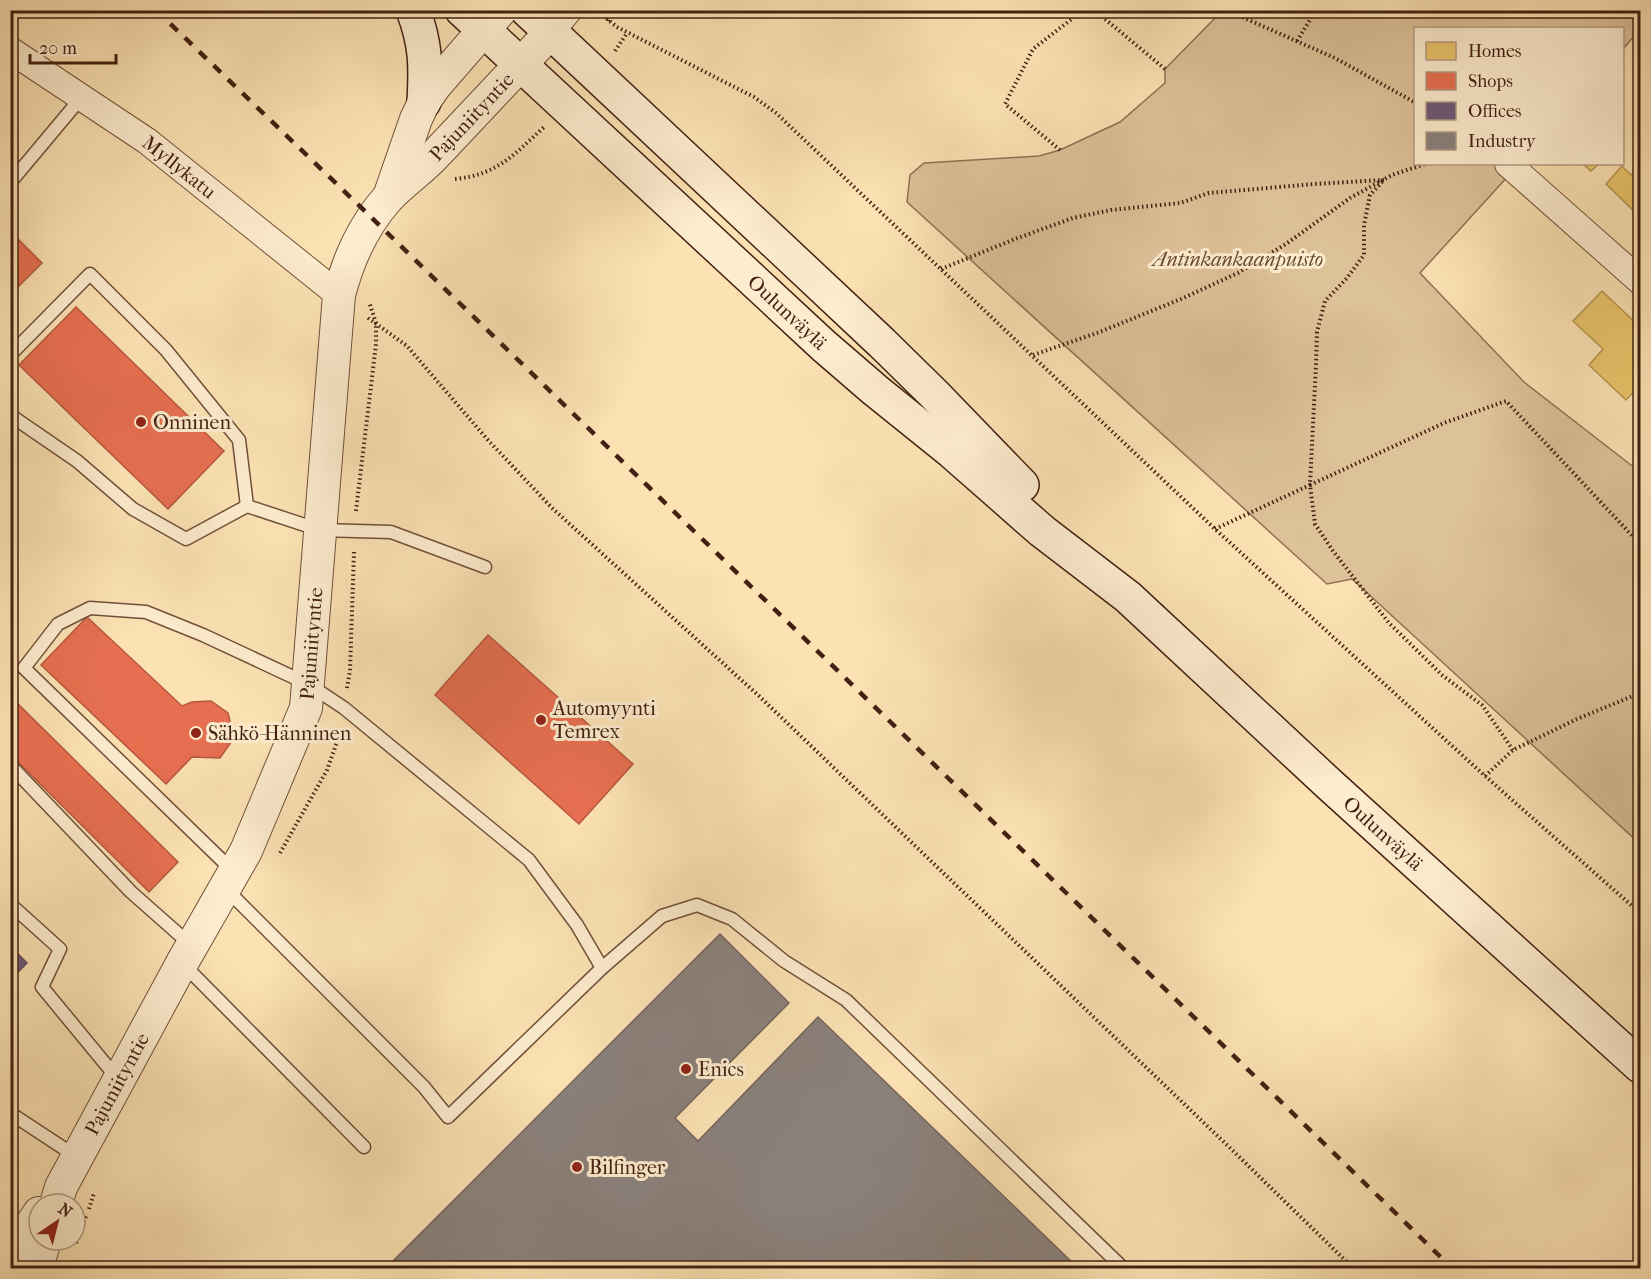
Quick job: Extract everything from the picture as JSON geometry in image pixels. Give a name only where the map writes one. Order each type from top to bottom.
[{"type":"main road","points":[[413,10],[425,50],[424,102]]},
{"type":"main road","name":"Oulunväylä","points":[[527,10],[560,21],[595,74],[934,394],[1081,545],[1128,597],[1329,784],[1641,1066]]},
{"type":"main road","name":"Oulunväylä","points":[[482,17],[520,64],[824,346],[961,459],[1042,531],[1128,597]]},
{"type":"street","name":"Pajuniityntie","points":[[388,198],[424,102],[482,17]]},
{"type":"street","name":"Pajuniityntie","points":[[58,1192],[246,851],[306,708],[339,295],[353,252],[372,218],[388,198],[433,157],[560,21]]},
{"type":"street","name":"Myllykatu","points":[[10,50],[147,141],[339,295]]},
{"type":"street","points":[[1509,165],[1641,281]]},
{"type":"street","points":[[10,1256],[27,1231]]},
{"type":"street","points":[[37,1269],[42,1252]]},
{"type":"lane","points":[[10,176],[14,178],[81,98]]},
{"type":"lane","points":[[10,355],[90,274],[165,350],[239,440],[247,506]]},
{"type":"lane","points":[[10,415],[77,461],[134,509],[186,539],[247,506],[320,530],[391,532],[485,567]]},
{"type":"lane","points":[[602,968],[577,925],[529,861],[344,708],[308,684],[203,635],[146,612],[90,608],[58,624],[24,669],[230,880],[424,1087],[448,1117],[602,968],[662,916],[697,905],[732,919],[784,961],[846,1000],[1123,1269]]},
{"type":"lane","points":[[10,765],[131,892],[364,1147]]},
{"type":"lane","points":[[10,904],[60,949],[42,987],[119,1080]]},
{"type":"lane","points":[[10,1113],[77,1157]]},
{"type":"path","points":[[596,10],[627,33],[728,83],[754,97],[776,113],[1215,529],[1485,776],[1641,913]]},
{"type":"path","points":[[608,21],[612,10]]},
{"type":"path","points":[[1226,10],[1335,58],[1414,102]]},
{"type":"path","points":[[1297,41],[1316,10]]},
{"type":"path","points":[[1060,150],[1005,104],[1033,49],[1077,15]]},
{"type":"path","points":[[1105,19],[1165,69]]},
{"type":"path","points":[[595,74],[613,54],[627,33]]},
{"type":"path","points":[[450,180],[486,173],[509,160],[565,106]]},
{"type":"path","points":[[1032,355],[1129,320],[1238,273],[1286,244],[1350,198],[1384,180],[1422,165]]},
{"type":"path","points":[[941,269],[1073,218],[1111,210],[1180,203],[1209,193],[1384,180]]},
{"type":"path","points":[[1384,180],[1370,195],[1364,225],[1364,255],[1347,278],[1325,301],[1317,333],[1310,485],[1316,524],[1333,551],[1389,624],[1442,675],[1482,705],[1513,750]]},
{"type":"path","points":[[339,295],[407,346],[487,439],[552,508],[759,696],[1353,1269]]},
{"type":"path","points":[[1215,529],[1444,423],[1506,401],[1641,544]]},
{"type":"path","points":[[1485,776],[1513,750],[1577,719],[1641,693]]},
{"type":"green space","name":"Antinkankaanpuisto","points":[[1222,11],[1640,11],[1640,29],[1624,48],[1624,27],[1414,27],[1414,165],[1518,165],[1420,273],[1524,382],[1640,472],[1640,844],[1352,579],[1327,584],[907,202],[910,175],[924,163],[1039,156],[1060,150],[1120,122],[1165,83],[1165,69]]},
{"type":"building: Homes","points":[[1640,149],[1640,162],[1634,156]]},
{"type":"building: Homes","points":[[1584,165],[1598,165],[1591,171]]},
{"type":"building: Homes","points":[[1640,165],[1640,217],[1606,184],[1622,166],[1631,175]]},
{"type":"building: Homes","points":[[1602,291],[1640,327],[1640,385],[1626,400],[1589,365],[1603,349],[1573,321]]},
{"type":"building: Shops","points":[[10,231],[42,263],[10,295]]},
{"type":"building: Shops","points":[[76,307],[224,451],[168,509],[19,365]]},
{"type":"building: Shops","points":[[87,617],[182,706],[192,702],[211,701],[228,713],[234,738],[220,758],[192,757],[166,784],[41,665]]},
{"type":"building: Shops","points":[[488,635],[633,764],[579,824],[435,695]]},
{"type":"building: Shops","points":[[10,696],[178,862],[149,892],[10,754]]},
{"type":"building: Offices","points":[[10,946],[27,963],[10,980]]},
{"type":"building: Industry","points":[[720,934],[789,1003],[675,1118],[698,1141],[818,1017],[1078,1268],[386,1268]]},
{"type":"railway","points":[[156,10],[1452,1268]]},
{"type":"place","name":"Onninen","points":[[141,422]]},
{"type":"place","name":"Automyynti Temrex","points":[[541,720]]},
{"type":"place","name":"Sähkö-Hänninen","points":[[196,733]]},
{"type":"place","name":"Enics","points":[[686,1069]]},
{"type":"place","name":"Bilfinger","points":[[577,1167]]}]
